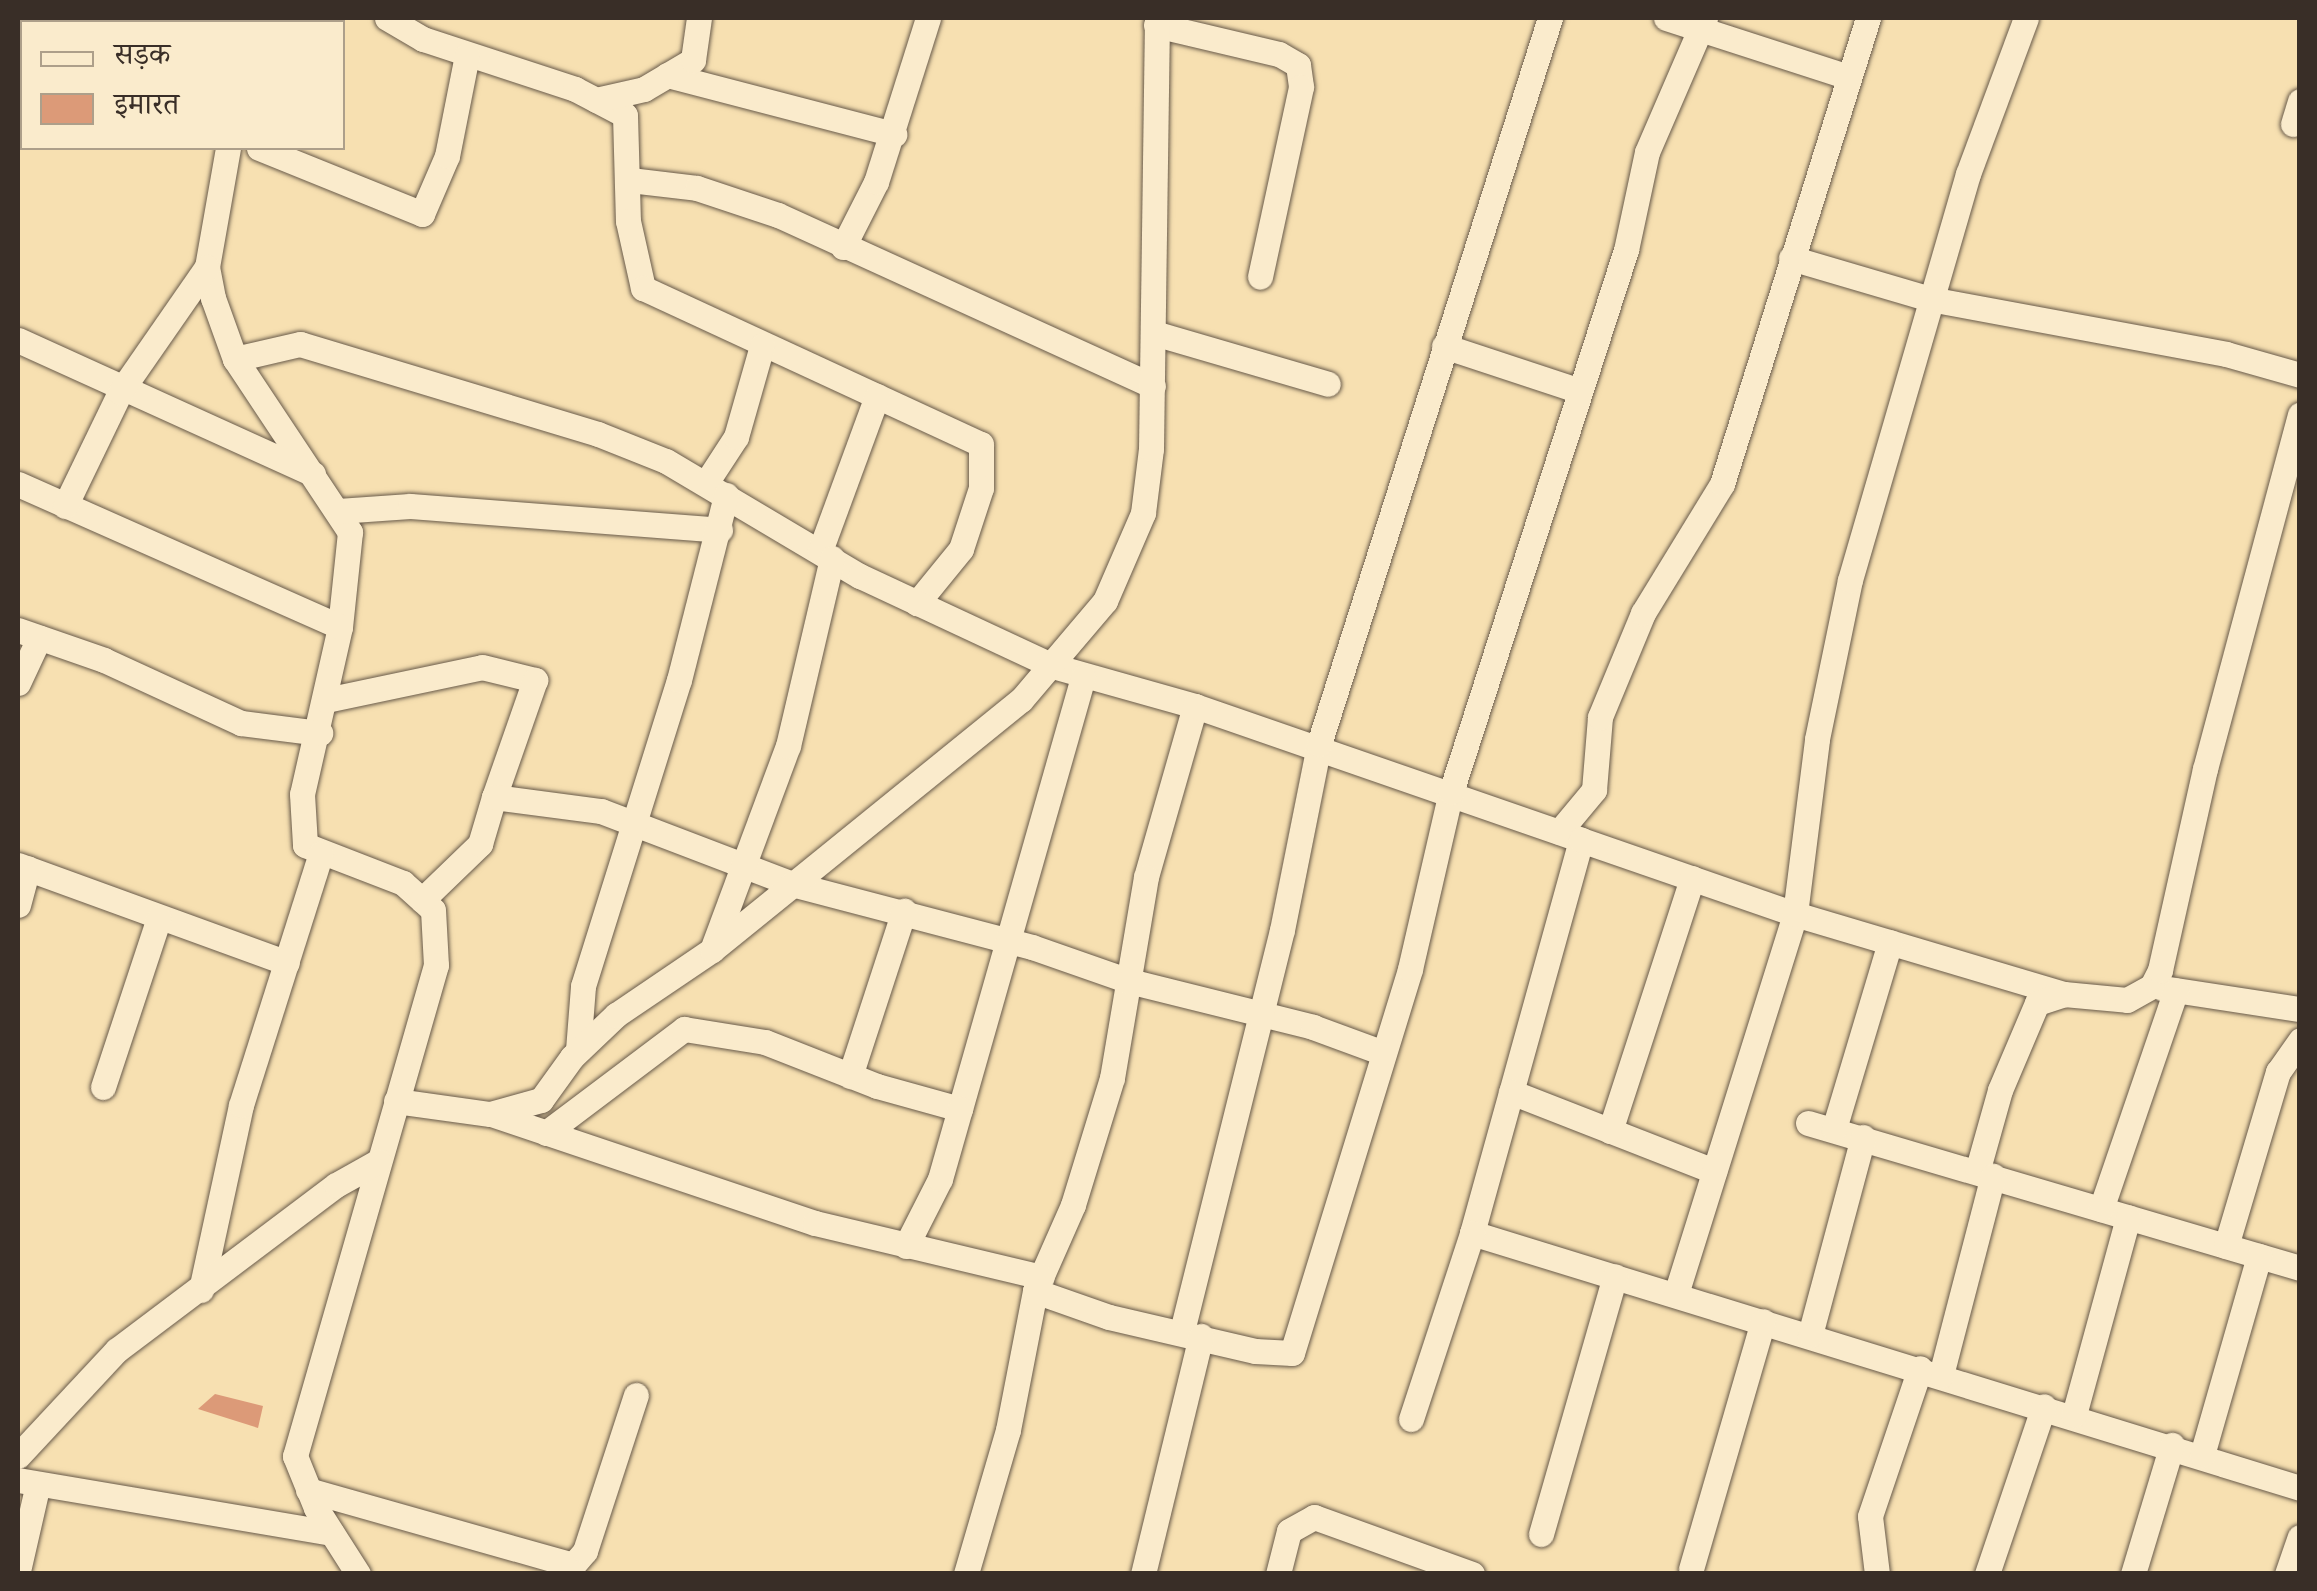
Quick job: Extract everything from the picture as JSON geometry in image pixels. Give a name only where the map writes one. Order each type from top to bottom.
[{"type":"street","points":[[387,18],[467,55],[625,114],[630,180],[628,221],[643,288],[981,444],[982,488],[961,549],[917,604]]},
{"type":"street","points":[[596,100],[644,89],[693,60],[698,18]]},
{"type":"street","points":[[844,247],[894,134],[928,18]]},
{"type":"street","points":[[1144,1574],[1319,744],[1550,18]]},
{"type":"street","points":[[1666,18],[1703,24],[1849,77]]},
{"type":"street","points":[[1411,1419],[1472,1233],[1510,1092],[1570,836],[1594,790],[1600,716],[1642,613],[1722,484],[1868,18]]},
{"type":"street","points":[[1676,1294],[1795,914],[1831,660],[1930,299],[2026,18]]},
{"type":"street","points":[[490,1114],[541,1100],[578,1050],[616,1015],[712,950],[1020,700],[1053,666],[1126,565],[1142,512],[1153,386],[1156,21],[1280,54],[1298,66],[1302,87],[1260,277]]},
{"type":"street","points":[[396,1101],[490,1114],[673,1180],[1038,1284],[1109,1317],[1292,1353],[1381,1052],[1410,969],[1451,792],[1558,469],[1577,390],[1626,250],[1647,152],[1703,24]]},
{"type":"street","points":[[264,150],[422,214],[447,156],[467,55]]},
{"type":"street","points":[[667,75],[894,134]]},
{"type":"street","points":[[66,506],[120,392],[207,267],[228,150]]},
{"type":"street","points":[[630,180],[698,188],[778,215],[1153,386]]},
{"type":"street","points":[[1791,258],[1930,299],[2226,354],[2300,375]]},
{"type":"street","points":[[207,267],[235,359],[317,476],[350,532],[340,627],[320,733],[302,794],[305,845],[403,883],[433,910],[436,965],[295,1456],[308,1490],[358,1574]]},
{"type":"street","points":[[1154,333],[1328,384]]},
{"type":"street","points":[[18,340],[120,392],[317,476]]},
{"type":"street","points":[[235,359],[300,344],[598,434],[716,489],[917,604],[1053,666],[1319,744],[1795,914],[2064,994],[2127,1000],[2164,988],[2300,1009]]},
{"type":"street","points":[[578,1050],[584,986],[720,530],[716,489],[736,437],[762,346]]},
{"type":"street","points":[[1444,346],[1577,390]]},
{"type":"street","points":[[712,950],[788,746],[826,554],[877,396]]},
{"type":"street","points":[[2101,1210],[2164,988],[2300,414]]},
{"type":"street","points":[[18,484],[340,627]]},
{"type":"street","points":[[338,512],[410,506],[720,530]]},
{"type":"street","points":[[18,683],[28,634],[104,660],[241,723],[320,733]]},
{"type":"street","points":[[326,700],[482,666],[535,680],[480,844],[422,900]]},
{"type":"street","points":[[906,1246],[940,1179],[1083,677]]},
{"type":"street","points":[[966,1574],[1008,1430],[1038,1284],[1073,1205],[1112,1078],[1146,876],[1195,706]]},
{"type":"street","points":[[494,797],[633,821],[792,884],[1010,941],[1129,981],[1381,1052]]},
{"type":"street","points":[[201,1290],[240,1105],[321,852]]},
{"type":"street","points":[[18,905],[23,867],[287,963]]},
{"type":"street","points":[[1610,1131],[1692,878]]},
{"type":"street","points":[[850,1076],[904,912]]},
{"type":"street","points":[[103,1087],[159,918]]},
{"type":"street","points":[[1890,942],[1821,1126],[2300,1268]]},
{"type":"street","points":[[1885,1572],[1870,1516],[1930,1371],[2025,1021],[2037,1004],[2064,994]]},
{"type":"street","points":[[546,1133],[684,1029],[765,1042],[850,1076],[960,1109]]},
{"type":"street","points":[[2226,1246],[2278,1072],[2300,1040]]},
{"type":"street","points":[[1510,1092],[1714,1171]]},
{"type":"street","points":[[1810,1335],[1863,1137]]},
{"type":"street","points":[[18,1456],[117,1350],[336,1185],[379,1162]]},
{"type":"street","points":[[2074,1415],[2128,1218]]},
{"type":"street","points":[[1472,1233],[2172,1445],[2300,1488]]},
{"type":"street","points":[[2202,1455],[2259,1256]]},
{"type":"street","points":[[1541,1534],[1615,1276]]},
{"type":"street","points":[[1692,1569],[1763,1321]]},
{"type":"street","points":[[308,1490],[573,1565],[585,1552],[636,1394]]},
{"type":"street","points":[[1987,1574],[2044,1406]]},
{"type":"street","points":[[2134,1574],[2172,1445]]},
{"type":"street","points":[[18,1571],[28,1482],[332,1533]]},
{"type":"street","points":[[1278,1574],[1289,1532],[1314,1517],[1416,1564],[1472,1574]]},
{"type":"street","points":[[2287,1574],[2300,1537]]},
{"type":"building","points":[[215,1394],[263,1406],[258,1428],[198,1409]]}]
